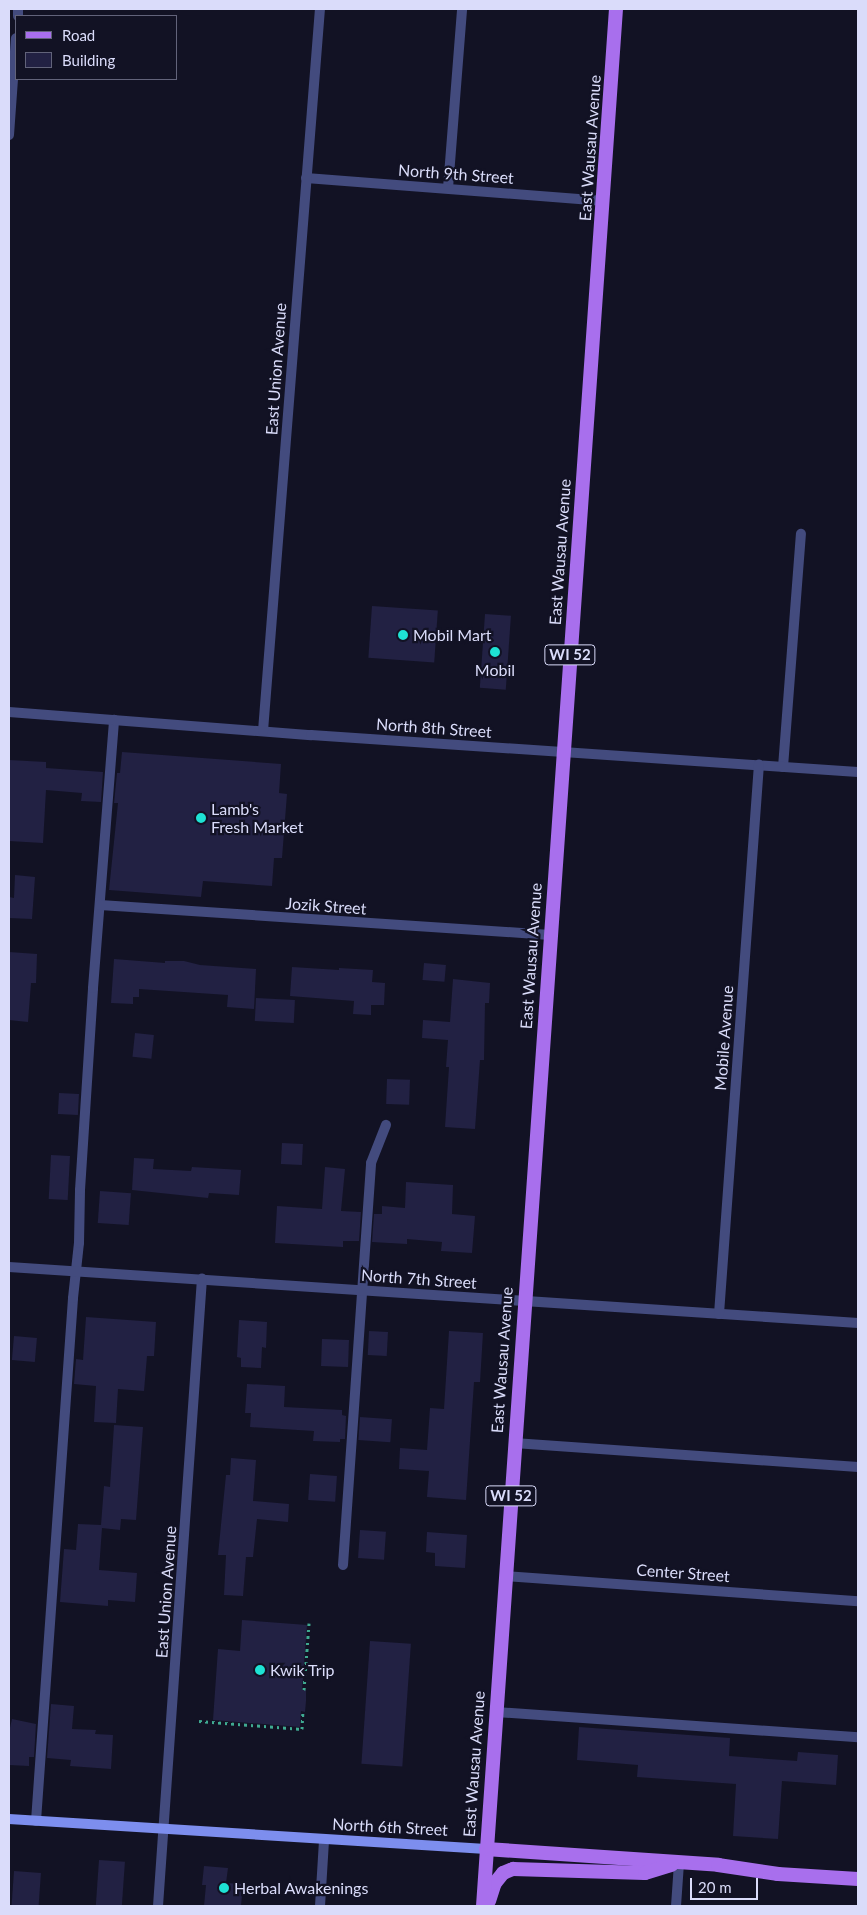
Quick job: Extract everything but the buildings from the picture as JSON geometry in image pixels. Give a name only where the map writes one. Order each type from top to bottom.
[{"type":"main road","name":"East Wausau Avenue","points":[[483,1906],[514,1442],[604,201],[616,9]]},
{"type":"main road","name":"North 6th Street","points":[[9,1819],[324,1841],[486,1849],[718,1865],[778,1874],[858,1879]]},
{"type":"main road","points":[[488,1906],[494,1883],[508,1870],[528,1868],[645,1873],[679,1863]]},
{"type":"street","name":"East Union Avenue","points":[[263,731],[320,9]]},
{"type":"street","points":[[448,188],[462,9]]},
{"type":"street","points":[[9,135],[15,52]]},
{"type":"street","name":"North 9th Street","points":[[306,178],[604,201]]},
{"type":"street","points":[[783,767],[801,534]]},
{"type":"street","name":"North 8th Street","points":[[9,712],[858,772]]},
{"type":"street","points":[[36,1821],[79,1243],[80,1190],[114,720]]},
{"type":"street","name":"Mobile Avenue","points":[[719,1314],[759,764]]},
{"type":"street","name":"Jozik Street","points":[[100,905],[550,935]]},
{"type":"street","points":[[343,1565],[371,1164],[386,1125]]},
{"type":"street","name":"North 7th Street","points":[[9,1267],[858,1323]]},
{"type":"street","name":"East Union Avenue","points":[[158,1906],[202,1279]]},
{"type":"street","points":[[514,1442],[858,1467]]},
{"type":"street","name":"Center Street","points":[[505,1576],[858,1601]]},
{"type":"street","points":[[496,1712],[858,1737]]},
{"type":"street","points":[[320,1906],[324,1841]]},
{"type":"street","points":[[676,1906],[679,1863]]},
{"type":"path","points":[[304,1690],[309,1623]]},
{"type":"path","points":[[199,1721],[302,1728],[303,1711]]},
{"type":"place","name":"Mobil Mart","points":[[403,635]]},
{"type":"place","name":"Mobil","points":[[495,652]]},
{"type":"place","name":"Lamb's Fresh Market","points":[[201,818]]},
{"type":"place","name":"Kwik Trip","points":[[260,1670]]},
{"type":"place","name":"Herbal Awakenings","points":[[224,1888]]}]
